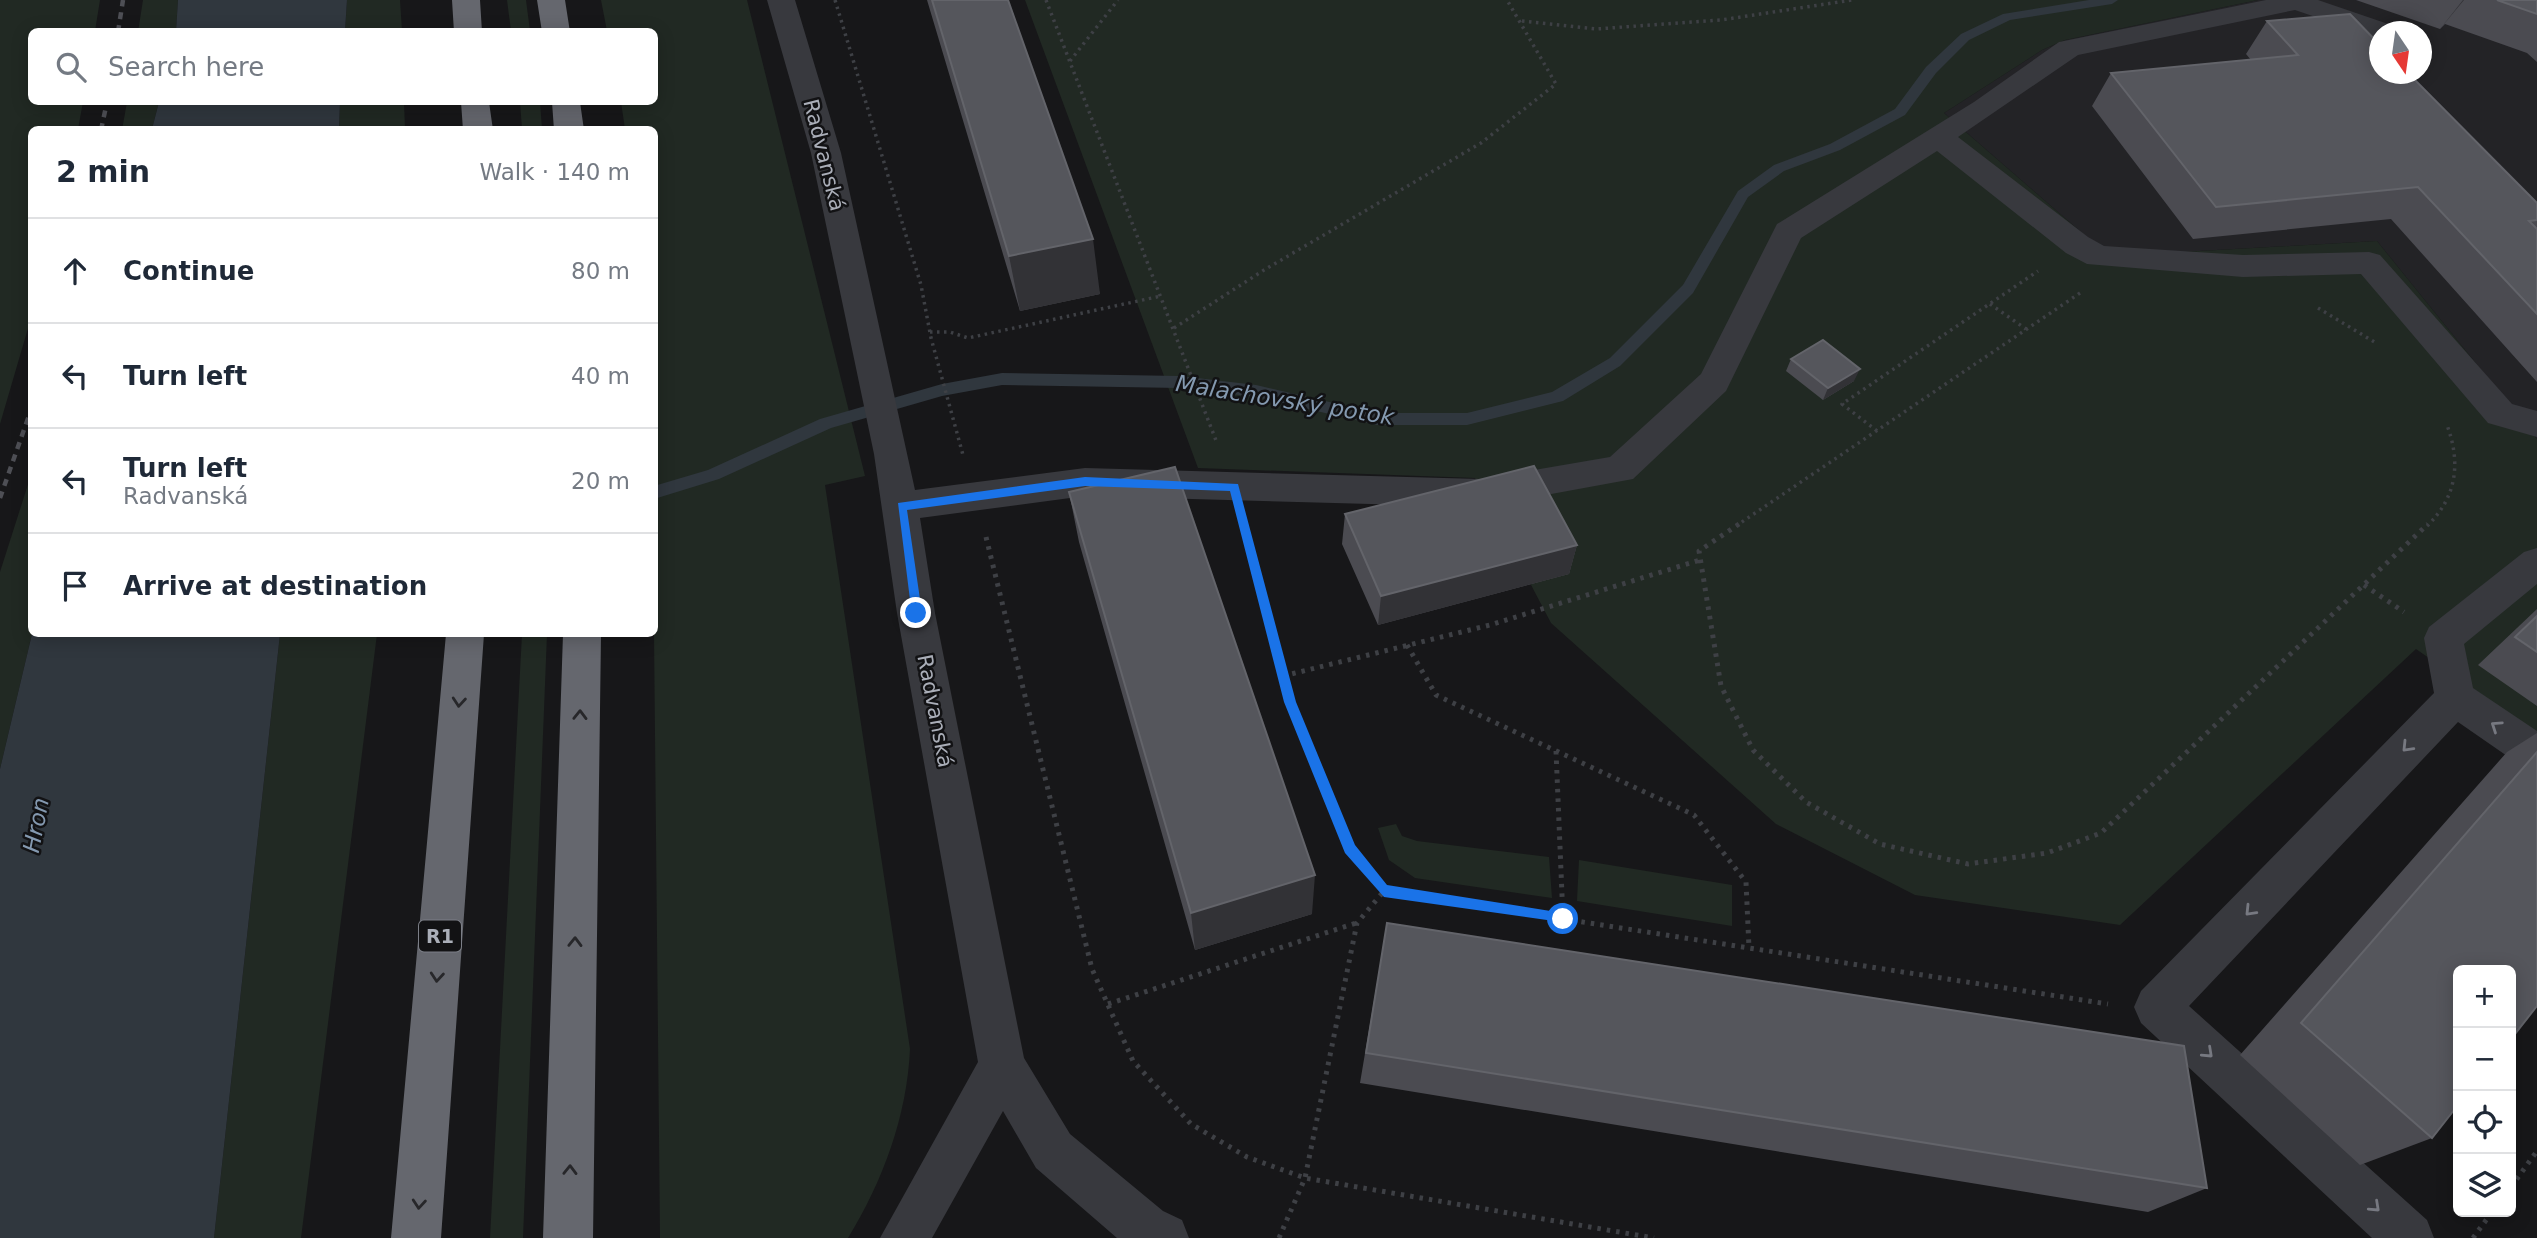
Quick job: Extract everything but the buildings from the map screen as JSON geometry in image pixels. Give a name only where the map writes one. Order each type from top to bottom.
[{"type":"highway","points":[[466,0],[468,28]]},
{"type":"highway","points":[[551,0],[555,28]]},
{"type":"highway","points":[[475,105],[478,126]]},
{"type":"highway","points":[[566,105],[569,126]]},
{"type":"highway","name":"R1","points":[[416,1238],[465,637]]},
{"type":"highway","points":[[568,1238],[582,637]]},
{"type":"street","name":"Radvanská","points":[[781,0],[827,153],[892,454],[916,613],[1002,1066],[1053,1151],[1145,1229],[1164,1238]]},
{"type":"street","points":[[901,506],[1085,482],[1481,493],[1620,469],[1714,382],[1788,232],[1939,137],[2069,48],[2297,2],[2369,27]]},
{"type":"street","points":[[1939,137],[2088,251],[2243,266],[2369,263],[2500,414],[2537,424]]},
{"type":"street","points":[[2537,564],[2443,638],[2455,698],[2537,754]]},
{"type":"street","points":[[2409,1238],[2157,1007],[2455,698]]},
{"type":"street","points":[[905,1238],[1002,1066]]},
{"type":"path","points":[[835,0],[921,285],[931,335],[975,495],[1092,969],[1133,1061],[1191,1125],[1247,1157],[1305,1178],[1654,1238]]},
{"type":"path","points":[[1046,0],[1212,429]]},
{"type":"path","points":[[1070,62],[1118,0]]},
{"type":"path","points":[[1173,328],[1264,270],[1481,143],[1556,84],[1507,0]]},
{"type":"path","points":[[1521,21],[1596,29],[1721,20],[1852,0]]},
{"type":"path","points":[[1877,431],[1842,404],[1990,304],[2088,251],[2096,282],[1877,431],[1699,551],[1721,686],[1753,750],[1805,802],[1880,844],[1968,863],[2047,853],[2101,833],[2440,513],[2457,484],[2455,445],[2444,419]]},
{"type":"path","points":[[931,335],[950,332],[968,338],[1161,296]]},
{"type":"path","points":[[1990,304],[2026,330]]},
{"type":"path","points":[[2311,305],[2365,334],[2383,348]]},
{"type":"path","points":[[1235,487],[1290,702],[1350,848],[1384,891],[2111,1005]]},
{"type":"path","points":[[1283,676],[1490,625],[1700,560]]},
{"type":"path","points":[[1407,645],[1436,695],[1694,815],[1746,882],[1749,948]]},
{"type":"path","points":[[1556,751],[1563,919]]},
{"type":"path","points":[[1279,1238],[1305,1178],[1357,923],[1384,891]]},
{"type":"path","points":[[1108,1004],[1357,923]]},
{"type":"path","points":[[2516,1180],[2537,1151]]},
{"type":"path","points":[[2473,1238],[2488,1217]]},
{"type":"shaded area","points":[[0,0],[100,0],[95,28],[28,28],[28,105],[82,105],[79,126],[28,126],[28,328],[0,424]]},
{"type":"shaded area","points":[[143,0],[178,0],[176,28],[139,28]]},
{"type":"shaded area","points":[[347,0],[400,0],[402,28],[345,28]]},
{"type":"shaded area","points":[[507,0],[526,0],[530,28],[511,28]]},
{"type":"shaded area","points":[[601,0],[747,0],[865,476],[825,485],[910,1049],[904,1099],[891,1147],[872,1194],[848,1238],[660,1238],[654,637],[658,637],[658,126],[625,126],[621,105],[658,105],[658,28],[606,28]]},
{"type":"shaded area","points":[[1025,0],[2258,0],[2065,40],[2042,50],[1944,113],[2098,247],[2182,252],[2377,241],[2537,439],[2537,733],[2416,649],[2120,925],[1915,895],[1776,824],[1551,623],[1475,478],[1198,468]]},
{"type":"shaded area","points":[[2258,0],[2537,0],[2537,439],[2377,241],[2182,252],[2098,247],[1944,113],[2042,50],[2065,40]]},
{"type":"shaded area","points":[[126,105],[158,105],[153,126],[123,126]]},
{"type":"shaded area","points":[[340,105],[404,105],[405,126],[339,126]]},
{"type":"shaded area","points":[[520,105],[540,105],[542,126],[522,126]]},
{"type":"shaded area","points":[[28,484],[28,637],[31,637],[0,769],[0,572]]},
{"type":"shaded area","points":[[280,637],[377,637],[301,1238],[214,1238]]},
{"type":"shaded area","points":[[522,637],[547,637],[523,1238],[490,1238]]},
{"type":"shaded area","points":[[1396,824],[1402,836],[1417,841],[1549,857],[1552,898],[1415,878],[1389,860],[1378,828]]},
{"type":"shaded area","points":[[1579,860],[1732,885],[1732,926],[1577,901]]},
{"type":"water","points":[[178,0],[347,0],[345,28],[176,28]]},
{"type":"water","points":[[158,105],[340,105],[339,126],[153,126]]},
{"type":"water","name":"Hron","points":[[31,637],[280,637],[214,1238],[0,1238],[0,769]]},
{"type":"waterway","name":"Malachovský potok","points":[[658,492],[713,475],[826,423],[942,390],[1002,379],[1180,382],[1256,391],[1377,419],[1467,419],[1557,397],[1615,362],[1688,289],[1743,194],[1779,168],[1835,147],[1900,112],[1931,70],[1965,37],[2007,17],[2112,0]]},
{"type":"railway","points":[[119,28],[123,0]]},
{"type":"railway","points":[[102,126],[106,105]]},
{"type":"railway","points":[[0,498],[28,418]]},
{"type":"route","points":[[916,613],[901,506],[1085,482],[1235,487],[1290,702],[1350,848],[1384,891],[1563,919]]}]
